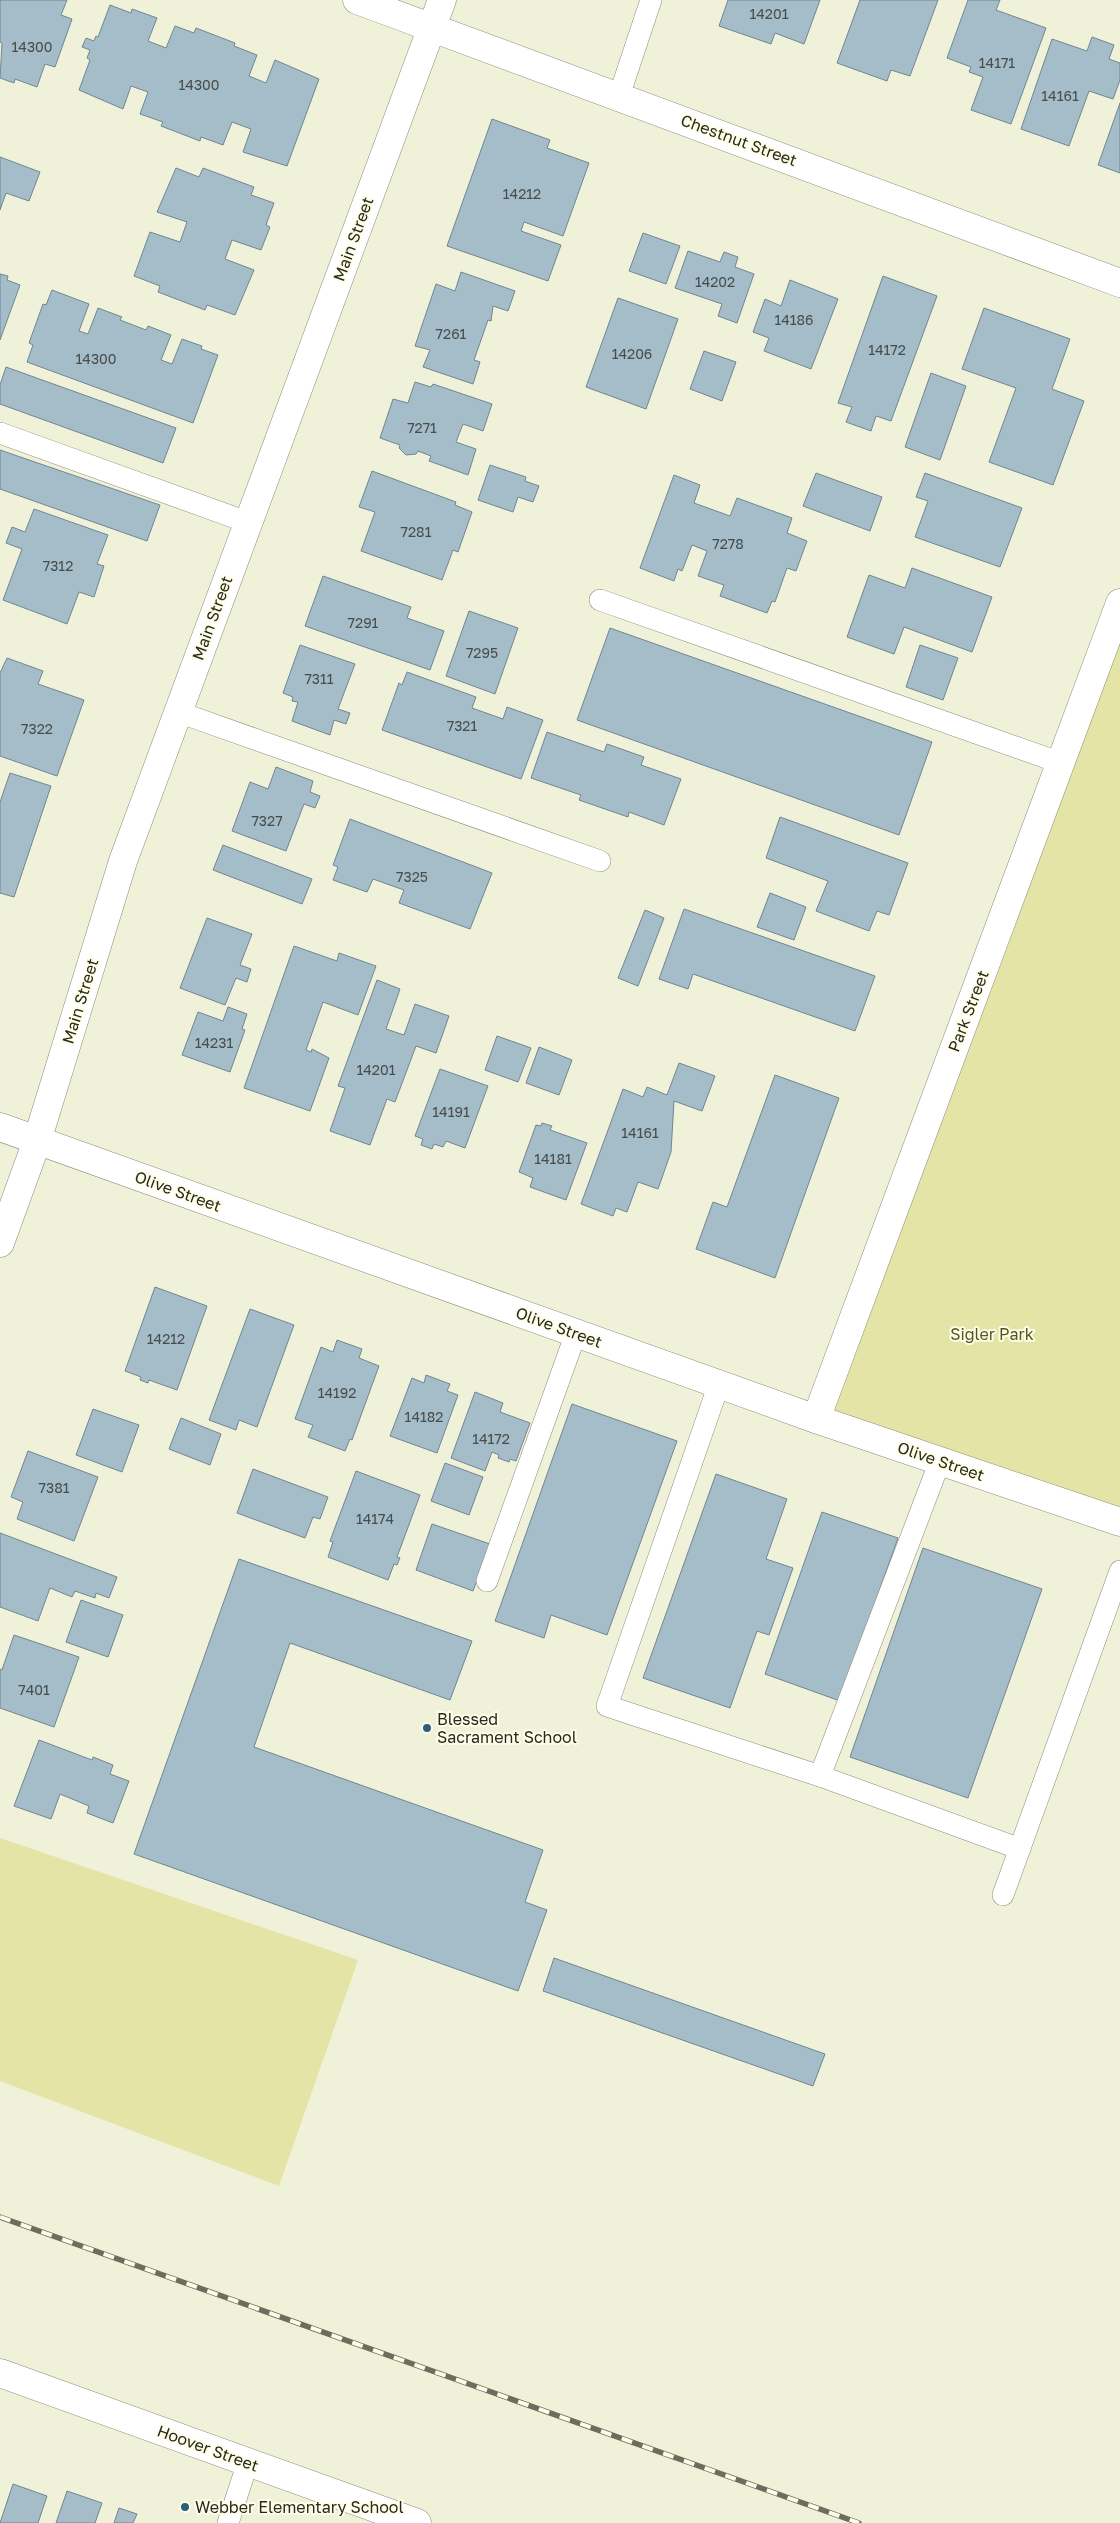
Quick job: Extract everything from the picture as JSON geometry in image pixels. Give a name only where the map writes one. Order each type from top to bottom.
[{"type":"street","name":"Chestnut Street","points":[[357,0],[432,26],[1120,283]]},
{"type":"street","name":"Main Street","points":[[0,1243],[37,1141],[123,861],[442,0]]},
{"type":"street","name":"Park Street","points":[[816,1419],[1120,603]]},
{"type":"street","name":"Olive Street","points":[[0,1127],[816,1419],[1120,1522]]},
{"type":"street","name":"Hoover Street","points":[[0,2373],[417,2523]]},
{"type":"lane","points":[[619,96],[651,0]]},
{"type":"lane","points":[[0,433],[247,522]]},
{"type":"lane","points":[[600,600],[1061,763]]},
{"type":"lane","points":[[178,712],[600,862]]},
{"type":"lane","points":[[486,1581],[576,1333]]},
{"type":"lane","points":[[719,1384],[607,1706],[820,1776],[1020,1849]]},
{"type":"lane","points":[[820,1776],[940,1461]]},
{"type":"lane","points":[[1003,1895],[1120,1571]]},
{"type":"lane","points":[[228,2523],[248,2462]]},
{"type":"green space","name":"Sigler Park","points":[[1120,600],[1120,1513],[827,1415]]},
{"type":"green space","points":[[0,1838],[358,1960],[279,2186],[0,2081]]},
{"type":"building","points":[[0,0],[67,0],[61,15],[72,19],[55,67],[45,64],[37,87],[15,79],[14,83],[0,78],[2,43],[0,42]]},
{"type":"building","points":[[728,0],[820,0],[804,44],[775,33],[771,44],[719,26]]},
{"type":"building","points":[[860,0],[938,0],[910,76],[891,70],[887,81],[837,63]]},
{"type":"building","points":[[968,0],[1000,0],[996,10],[1046,28],[1011,124],[971,110],[983,77],[969,72],[971,67],[947,58]]},
{"type":"building","points":[[110,5],[131,13],[132,9],[157,18],[148,41],[166,48],[175,26],[194,33],[196,28],[235,43],[234,46],[257,55],[249,76],[266,83],[275,60],[319,79],[287,166],[243,152],[251,129],[232,122],[223,145],[201,137],[200,141],[161,126],[163,122],[140,114],[148,92],[131,86],[123,109],[79,90],[90,60],[87,58],[90,50],[82,47],[86,38],[94,41],[96,36],[98,37]]},
{"type":"building","points":[[1092,37],[1114,45],[1109,59],[1120,63],[1120,80],[1113,99],[1089,91],[1069,146],[1021,129],[1052,39],[1087,51]]},
{"type":"building","points":[[1120,103],[1120,173],[1098,165]]},
{"type":"building","points":[[492,119],[550,140],[547,148],[589,163],[563,236],[524,222],[521,231],[561,245],[548,281],[447,246]]},
{"type":"building","points":[[0,157],[40,172],[29,201],[6,193],[0,210]]},
{"type":"building","points":[[176,168],[199,177],[203,168],[254,187],[251,195],[274,203],[266,225],[270,227],[261,250],[232,240],[225,259],[254,270],[235,315],[207,305],[205,310],[158,292],[160,286],[134,276],[150,232],[180,242],[187,222],[157,212]]},
{"type":"building","points":[[643,233],[680,246],[666,284],[629,271]]},
{"type":"building","points":[[688,251],[720,262],[724,252],[738,257],[735,267],[754,274],[737,323],[718,316],[722,304],[675,288]]},
{"type":"building","points":[[461,272],[515,291],[508,311],[493,306],[491,321],[488,320],[474,360],[480,362],[473,384],[423,367],[430,350],[415,346],[436,284],[455,291]]},
{"type":"building","points":[[0,274],[8,276],[7,280],[20,285],[0,340]]},
{"type":"building","points":[[883,276],[937,296],[891,421],[876,416],[871,431],[846,422],[852,407],[838,403]]},
{"type":"building","points":[[790,280],[838,299],[811,369],[764,351],[769,338],[753,332],[765,299],[781,306]]},
{"type":"building","points":[[52,290],[89,304],[79,331],[88,334],[98,308],[122,317],[120,320],[146,330],[148,326],[171,335],[161,360],[172,364],[182,339],[202,346],[201,349],[218,355],[193,423],[27,362],[33,345],[29,343],[43,304],[46,305]]},
{"type":"building","points":[[618,298],[678,319],[646,409],[586,387]]},
{"type":"building","points":[[984,308],[1070,339],[1052,389],[1084,401],[1053,485],[989,462],[1016,388],[962,369]]},
{"type":"building","points":[[704,351],[736,362],[722,401],[690,389]]},
{"type":"building","points":[[6,367],[176,428],[163,463],[0,404],[0,385]]},
{"type":"building","points":[[931,373],[966,386],[940,460],[905,447]]},
{"type":"building","points":[[415,382],[431,387],[433,384],[492,404],[483,431],[463,424],[456,442],[476,449],[468,475],[429,461],[431,456],[418,451],[416,454],[406,455],[399,448],[400,445],[380,438],[393,399],[408,403]]},
{"type":"building","points":[[0,450],[160,505],[147,541],[0,489]]},
{"type":"building","points":[[490,465],[526,477],[525,481],[539,486],[533,502],[518,497],[513,512],[478,500]]},
{"type":"building","points":[[372,471],[456,502],[455,505],[472,512],[458,552],[453,550],[442,580],[361,551],[375,512],[359,507]]},
{"type":"building","points":[[816,473],[882,497],[870,531],[803,506]]},
{"type":"building","points":[[925,473],[1022,508],[1000,567],[915,537],[928,501],[916,497]]},
{"type":"building","points":[[674,475],[700,485],[694,503],[730,516],[737,498],[792,518],[787,533],[807,541],[796,571],[787,568],[775,602],[772,601],[767,613],[720,596],[724,585],[698,576],[707,551],[692,545],[682,571],[678,569],[674,581],[640,568]]},
{"type":"building","points":[[34,509],[108,535],[97,564],[104,566],[94,597],[79,592],[67,624],[3,600],[22,549],[6,543],[12,527],[25,532]]},
{"type":"building","points":[[912,568],[992,597],[972,652],[904,627],[894,654],[847,637],[869,575],[905,588]]},
{"type":"building","points":[[323,576],[411,607],[407,618],[444,631],[430,670],[305,626]]},
{"type":"building","points":[[469,611],[518,628],[495,694],[446,676]]},
{"type":"building","points":[[610,628],[932,742],[899,835],[577,720]]},
{"type":"building","points":[[300,645],[355,664],[338,709],[350,713],[346,724],[334,720],[330,735],[292,721],[298,702],[292,701],[293,697],[283,693]]},
{"type":"building","points":[[920,645],[958,658],[943,700],[906,687]]},
{"type":"building","points":[[7,658],[43,671],[38,684],[84,700],[57,776],[0,756],[0,673]]},
{"type":"building","points":[[407,672],[476,697],[472,708],[503,719],[507,707],[543,720],[521,779],[382,730],[399,683],[402,685]]},
{"type":"building","points":[[547,732],[604,752],[607,744],[644,757],[641,765],[681,779],[664,825],[629,812],[628,817],[579,800],[581,795],[531,778]]},
{"type":"building","points":[[276,767],[313,781],[310,792],[320,796],[315,808],[304,804],[286,851],[232,831],[250,782],[268,789]]},
{"type":"building","points":[[10,773],[51,786],[14,897],[0,893],[0,802]]},
{"type":"building","points":[[780,817],[908,863],[889,915],[877,911],[869,931],[816,911],[828,881],[766,858]]},
{"type":"building","points":[[350,819],[492,873],[470,929],[399,903],[404,890],[373,879],[367,892],[333,880],[338,867],[333,865]]},
{"type":"building","points":[[223,845],[312,879],[302,904],[213,870]]},
{"type":"building","points":[[770,893],[806,907],[794,940],[757,927]]},
{"type":"building","points":[[684,909],[875,976],[855,1031],[693,974],[688,989],[659,979]]},
{"type":"building","points":[[645,910],[664,918],[638,986],[618,978]]},
{"type":"building","points":[[207,918],[252,934],[240,965],[251,969],[247,982],[236,978],[225,1005],[180,988]]},
{"type":"building","points":[[294,946],[337,961],[339,953],[376,966],[358,1015],[323,1002],[306,1050],[311,1052],[312,1049],[329,1058],[310,1111],[244,1088]]},
{"type":"building","points":[[377,980],[400,989],[386,1029],[404,1035],[415,1004],[449,1016],[436,1053],[416,1046],[395,1102],[387,1099],[370,1145],[330,1131],[345,1088],[338,1086]]},
{"type":"building","points":[[228,1007],[247,1014],[242,1029],[245,1030],[230,1072],[182,1055],[198,1012],[223,1021]]},
{"type":"building","points":[[497,1036],[531,1048],[518,1082],[485,1070]]},
{"type":"building","points":[[539,1047],[572,1060],[559,1095],[526,1083]]},
{"type":"building","points":[[679,1063],[715,1076],[702,1111],[674,1101],[671,1152],[658,1189],[638,1182],[627,1212],[616,1208],[613,1216],[581,1204],[623,1089],[643,1097],[647,1087],[667,1095]]},
{"type":"building","points":[[440,1069],[488,1086],[465,1148],[446,1141],[443,1147],[434,1144],[432,1149],[421,1145],[423,1139],[415,1136]]},
{"type":"building","points":[[775,1075],[839,1098],[775,1278],[696,1249],[713,1202],[727,1207]]},
{"type":"building","points":[[542,1123],[552,1126],[550,1130],[587,1143],[566,1200],[530,1187],[533,1178],[519,1172],[536,1125],[541,1126]]},
{"type":"building","points":[[155,1287],[207,1306],[177,1390],[149,1380],[148,1383],[140,1380],[141,1377],[125,1371]]},
{"type":"building","points":[[250,1309],[294,1325],[257,1427],[239,1420],[236,1430],[209,1420]]},
{"type":"building","points":[[337,1340],[362,1349],[359,1358],[379,1366],[352,1440],[350,1439],[345,1451],[308,1437],[313,1425],[295,1419],[321,1347],[333,1352]]},
{"type":"building","points":[[426,1375],[450,1384],[447,1391],[458,1395],[437,1453],[390,1436],[412,1378],[424,1383]]},
{"type":"building","points":[[475,1392],[503,1403],[500,1412],[530,1423],[516,1461],[510,1459],[509,1462],[498,1458],[499,1455],[492,1452],[485,1471],[451,1458]]},
{"type":"building","points":[[572,1404],[677,1441],[607,1635],[551,1615],[544,1638],[495,1621]]},
{"type":"building","points":[[93,1409],[139,1425],[122,1472],[76,1455]]},
{"type":"building","points":[[181,1418],[221,1434],[210,1465],[169,1449]]},
{"type":"building","points":[[28,1451],[98,1477],[74,1541],[17,1519],[23,1502],[11,1497]]},
{"type":"building","points":[[445,1463],[483,1477],[469,1515],[431,1501]]},
{"type":"building","points":[[253,1469],[328,1497],[320,1519],[313,1517],[305,1538],[237,1513]]},
{"type":"building","points":[[356,1471],[420,1495],[397,1557],[400,1558],[397,1565],[394,1564],[388,1580],[328,1557],[333,1542],[330,1541]]},
{"type":"building","points":[[716,1474],[787,1499],[766,1559],[793,1568],[769,1635],[757,1631],[730,1708],[643,1678]]},
{"type":"building","points":[[822,1512],[898,1538],[840,1701],[765,1674]]},
{"type":"building","points":[[432,1524],[490,1544],[473,1591],[416,1570]]},
{"type":"building","points":[[0,1533],[117,1577],[109,1598],[96,1593],[95,1598],[75,1591],[72,1597],[50,1588],[38,1621],[0,1607]]},
{"type":"building","points":[[923,1548],[1042,1589],[968,1798],[850,1757]]},
{"type":"building","points":[[239,1559],[472,1641],[450,1700],[290,1643],[254,1747],[543,1850],[525,1902],[547,1910],[518,1991],[134,1854]]},
{"type":"building","points":[[81,1600],[123,1615],[108,1657],[66,1642]]},
{"type":"building","points":[[14,1635],[79,1657],[54,1727],[0,1708],[0,1669],[2,1670]]},
{"type":"building","points":[[39,1740],[92,1760],[93,1757],[113,1765],[110,1774],[129,1781],[113,1823],[87,1813],[89,1806],[60,1794],[51,1819],[14,1806]]},
{"type":"building","points":[[554,1958],[825,2054],[813,2086],[543,1991]]},
{"type":"building","points":[[13,2484],[47,2496],[38,2523],[0,2523]]},
{"type":"building","points":[[67,2491],[102,2503],[95,2523],[56,2523]]},
{"type":"building","points":[[119,2508],[137,2514],[133,2523],[114,2523]]},
{"type":"railway","points":[[0,2217],[859,2523]]},
{"type":"place","name":"Blessed Sacrament School","points":[[427,1728]]},
{"type":"place","name":"Webber Elementary School","points":[[185,2507]]}]
